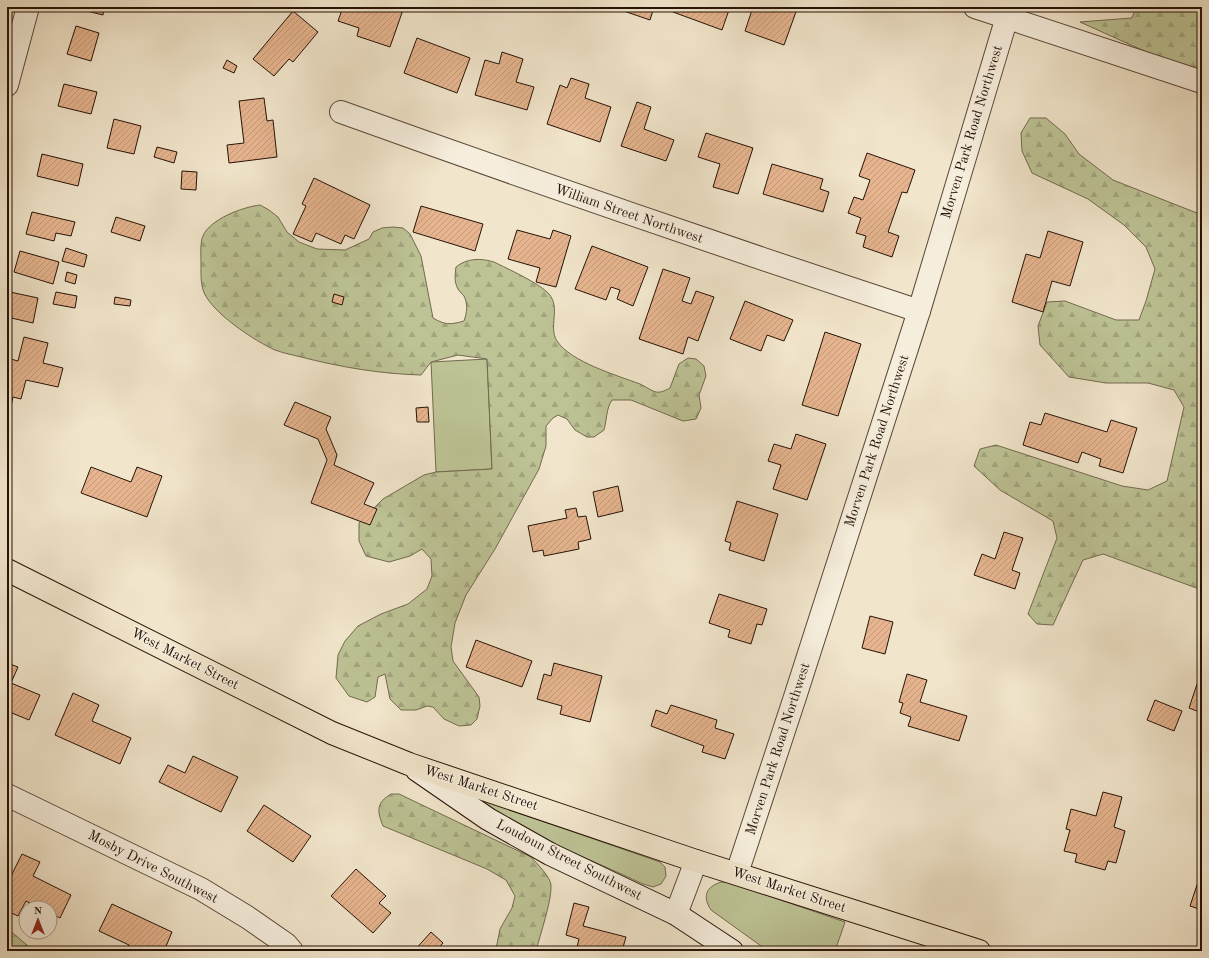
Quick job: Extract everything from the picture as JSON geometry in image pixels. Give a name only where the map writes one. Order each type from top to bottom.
[{"type":"main road","name":"West Market Street","points":[[7,570],[332,733],[409,764],[696,861],[979,951]]},
{"type":"street","points":[[7,85],[28,7]]},
{"type":"street","points":[[975,7],[1008,12],[1202,82]]},
{"type":"street","name":"Morven Park Road Northwest","points":[[737,873],[796,697],[919,310],[1008,12]]},
{"type":"street","name":"William Street Northwest","points":[[341,112],[530,180],[747,254],[919,310]]},
{"type":"street","name":"Loudoun Street Southwest","points":[[409,764],[488,819],[535,846],[676,914],[726,949]]},
{"type":"street","name":"Mosby Drive Southwest","points":[[7,795],[201,889],[247,916],[286,944],[292,951]]},
{"type":"street","points":[[676,914],[696,861]]},
{"type":"green space","points":[[1136,7],[1202,7],[1202,77],[1080,22],[1132,18]]},
{"type":"green space","points":[[1030,118],[1046,118],[1065,134],[1079,154],[1113,180],[1202,215],[1202,590],[1103,554],[1083,560],[1053,625],[1037,624],[1028,614],[1057,538],[1053,521],[1000,490],[974,466],[980,449],[996,445],[1122,486],[1148,490],[1167,481],[1184,407],[1174,390],[1148,383],[1106,383],[1069,377],[1040,345],[1038,326],[1047,302],[1065,301],[1116,320],[1139,320],[1155,269],[1146,247],[1124,225],[1088,199],[1032,173],[1022,151],[1021,133]]},
{"type":"green space","points":[[260,205],[278,217],[287,232],[299,242],[317,249],[345,250],[369,239],[373,232],[382,228],[403,228],[410,234],[421,256],[433,318],[441,322],[448,324],[455,323],[464,321],[465,318],[467,308],[466,302],[456,284],[456,267],[469,260],[484,260],[494,262],[523,276],[549,294],[554,305],[554,330],[557,341],[572,355],[595,367],[640,384],[652,391],[658,392],[670,388],[679,364],[688,358],[696,359],[704,366],[706,376],[699,395],[701,408],[696,419],[683,421],[631,400],[612,400],[604,430],[594,437],[587,437],[575,430],[567,419],[558,415],[546,426],[546,446],[539,469],[495,549],[466,595],[455,623],[451,647],[453,661],[479,697],[480,706],[477,719],[471,725],[459,726],[444,719],[433,707],[427,706],[416,710],[401,710],[390,699],[385,674],[378,677],[375,697],[367,702],[349,696],[336,678],[338,655],[345,641],[358,626],[381,614],[408,604],[427,589],[432,576],[431,559],[422,549],[410,556],[389,562],[366,556],[359,541],[359,523],[383,499],[424,475],[436,472],[492,469],[487,359],[458,355],[431,362],[421,375],[376,372],[316,361],[285,353],[275,350],[248,335],[220,313],[207,298],[201,281],[201,245],[203,236],[212,224],[236,211]]},
{"type":"green space","points":[[487,359],[492,469],[436,472],[431,362]]},
{"type":"green space","points":[[391,794],[399,794],[531,857],[546,874],[551,885],[548,908],[536,951],[497,951],[496,949],[500,929],[512,908],[515,896],[506,880],[487,869],[383,826],[379,812],[380,804]]},
{"type":"green space","points":[[479,799],[660,862],[665,867],[666,876],[661,884],[653,887],[643,884],[538,835],[498,812]]},
{"type":"green space","points":[[721,882],[728,882],[845,922],[835,951],[768,951],[711,910],[708,905],[706,896],[707,893],[709,889]]},
{"type":"green space","points":[[7,928],[18,937],[18,940],[21,940],[33,951],[7,951]]},
{"type":"building","points":[[104,7],[103,15],[75,8]]},
{"type":"building","points":[[343,7],[372,7],[386,12],[387,7],[404,7],[390,47],[357,36],[359,28],[338,21]]},
{"type":"building","points":[[612,7],[654,7],[650,20]]},
{"type":"building","points":[[675,7],[730,7],[722,30],[673,12]]},
{"type":"building","points":[[753,7],[791,7],[797,9],[784,45],[745,31]]},
{"type":"building","points":[[293,11],[318,32],[293,62],[289,59],[274,76],[253,59]]},
{"type":"building","points":[[76,26],[99,33],[91,61],[67,54]]},
{"type":"building","points":[[417,38],[470,58],[457,93],[404,73]]},
{"type":"building","points":[[502,52],[523,59],[516,82],[534,87],[527,110],[475,95],[485,60],[499,64]]},
{"type":"building","points":[[227,60],[237,66],[234,73],[223,68]]},
{"type":"building","points":[[571,78],[589,84],[585,98],[611,107],[600,142],[547,124],[560,85],[567,88]]},
{"type":"building","points":[[64,84],[97,92],[91,114],[58,106]]},
{"type":"building","points":[[264,98],[267,121],[273,120],[277,157],[229,163],[227,145],[244,143],[239,101]]},
{"type":"building","points":[[637,102],[651,107],[644,129],[674,140],[666,161],[621,146]]},
{"type":"building","points":[[114,119],[141,126],[134,154],[107,148]]},
{"type":"building","points":[[706,133],[753,148],[738,194],[713,187],[720,164],[698,157]]},
{"type":"building","points":[[157,147],[177,152],[174,163],[154,157]]},
{"type":"building","points":[[867,153],[915,170],[907,193],[902,192],[888,232],[899,236],[892,257],[863,247],[866,236],[856,233],[861,218],[848,213],[854,197],[863,200],[870,180],[859,176]]},
{"type":"building","points":[[42,154],[83,164],[78,186],[37,176]]},
{"type":"building","points":[[772,164],[823,179],[820,189],[829,192],[823,212],[763,194]]},
{"type":"building","points":[[182,171],[197,172],[196,190],[181,189]]},
{"type":"building","points":[[314,178],[370,205],[354,239],[345,235],[341,244],[316,233],[312,242],[293,234],[306,206],[302,204]]},
{"type":"building","points":[[421,206],[483,224],[475,251],[413,232]]},
{"type":"building","points":[[32,212],[75,222],[71,236],[56,233],[54,241],[26,234]]},
{"type":"building","points":[[116,217],[145,226],[140,241],[111,232]]},
{"type":"building","points":[[517,230],[550,239],[553,230],[571,236],[556,287],[536,282],[540,268],[508,259]]},
{"type":"building","points":[[1048,231],[1083,242],[1070,286],[1052,281],[1043,312],[1012,302],[1026,254],[1040,258]]},
{"type":"building","points":[[592,246],[648,267],[633,306],[617,299],[620,290],[611,287],[606,300],[575,289]]},
{"type":"building","points":[[66,248],[87,255],[84,267],[62,261]]},
{"type":"building","points":[[20,251],[59,262],[53,284],[14,272]]},
{"type":"building","points":[[663,269],[690,278],[682,301],[691,304],[696,291],[714,297],[698,341],[688,337],[683,354],[639,339]]},
{"type":"building","points":[[67,272],[77,275],[75,284],[65,281]]},
{"type":"building","points":[[10,292],[38,298],[33,323],[7,317],[7,305]]},
{"type":"building","points":[[56,292],[77,296],[75,308],[53,304]]},
{"type":"building","points":[[334,294],[344,297],[342,305],[332,302]]},
{"type":"building","points":[[115,297],[131,300],[130,306],[114,304]]},
{"type":"building","points":[[745,301],[793,320],[784,341],[767,335],[761,351],[730,339]]},
{"type":"building","points":[[825,332],[861,344],[838,416],[802,405]]},
{"type":"building","points":[[24,337],[48,343],[43,363],[63,368],[58,387],[26,380],[21,399],[13,397],[8,419],[7,358],[18,361]]},
{"type":"building","points":[[295,402],[331,417],[326,429],[337,455],[334,465],[374,483],[364,504],[377,509],[370,525],[311,503],[327,460],[318,439],[284,425]]},
{"type":"building","points":[[428,407],[429,422],[417,422],[416,408]]},
{"type":"building","points":[[1045,413],[1107,432],[1111,420],[1137,428],[1123,473],[1099,466],[1101,459],[1082,452],[1078,463],[1023,445],[1030,422],[1041,425]]},
{"type":"building","points":[[796,434],[826,444],[807,500],[773,489],[781,465],[768,461],[774,444],[791,449]]},
{"type":"building","points":[[91,467],[131,482],[137,467],[162,476],[147,517],[81,493]]},
{"type":"building","points":[[618,486],[623,511],[598,517],[593,492]]},
{"type":"building","points":[[737,501],[778,514],[764,561],[729,550],[731,543],[725,541]]},
{"type":"building","points":[[576,508],[578,517],[586,516],[591,539],[578,542],[579,549],[544,556],[543,550],[533,552],[528,526],[567,518],[565,510]]},
{"type":"building","points":[[1004,532],[1023,538],[1012,570],[1020,573],[1015,589],[974,575],[982,554],[995,559]]},
{"type":"building","points":[[719,594],[767,609],[762,625],[757,624],[751,644],[728,637],[730,630],[709,623]]},
{"type":"building","points":[[870,616],[893,622],[885,654],[862,648]]},
{"type":"building","points":[[476,640],[532,661],[522,687],[466,667]]},
{"type":"building","points":[[7,663],[18,667],[11,683],[40,695],[29,720],[7,711]]},
{"type":"building","points":[[554,663],[602,676],[590,722],[560,714],[562,706],[537,699],[544,674],[551,676]]},
{"type":"building","points":[[907,674],[927,680],[920,702],[967,716],[959,741],[908,726],[911,717],[900,713],[903,703],[899,702]]},
{"type":"building","points":[[1197,684],[1202,686],[1202,713],[1189,708]]},
{"type":"building","points":[[73,693],[99,705],[92,721],[131,738],[120,764],[55,735]]},
{"type":"building","points":[[1155,700],[1182,711],[1174,731],[1147,720]]},
{"type":"building","points":[[671,705],[717,720],[715,728],[734,734],[725,759],[702,752],[704,746],[651,726],[656,710],[667,714]]},
{"type":"building","points":[[193,756],[238,777],[221,812],[159,782],[168,765],[185,773]]},
{"type":"building","points":[[1103,792],[1122,797],[1114,827],[1125,831],[1116,863],[1108,861],[1105,870],[1075,862],[1077,854],[1064,851],[1070,830],[1066,829],[1071,809],[1096,816]]},
{"type":"building","points":[[264,805],[311,836],[293,862],[247,831]]},
{"type":"building","points":[[22,854],[40,862],[33,876],[71,895],[60,918],[58,917],[58,900],[18,900],[18,916],[7,911],[7,884]]},
{"type":"building","points":[[356,869],[386,896],[379,903],[391,913],[373,933],[331,896]]},
{"type":"building","points":[[1199,879],[1202,881],[1202,910],[1190,906]]},
{"type":"building","points":[[574,903],[589,907],[583,926],[626,937],[622,951],[576,951],[579,939],[566,935]]},
{"type":"building","points":[[112,904],[172,932],[164,951],[127,951],[129,945],[99,931]]},
{"type":"building","points":[[431,932],[443,943],[436,951],[414,951]]}]
